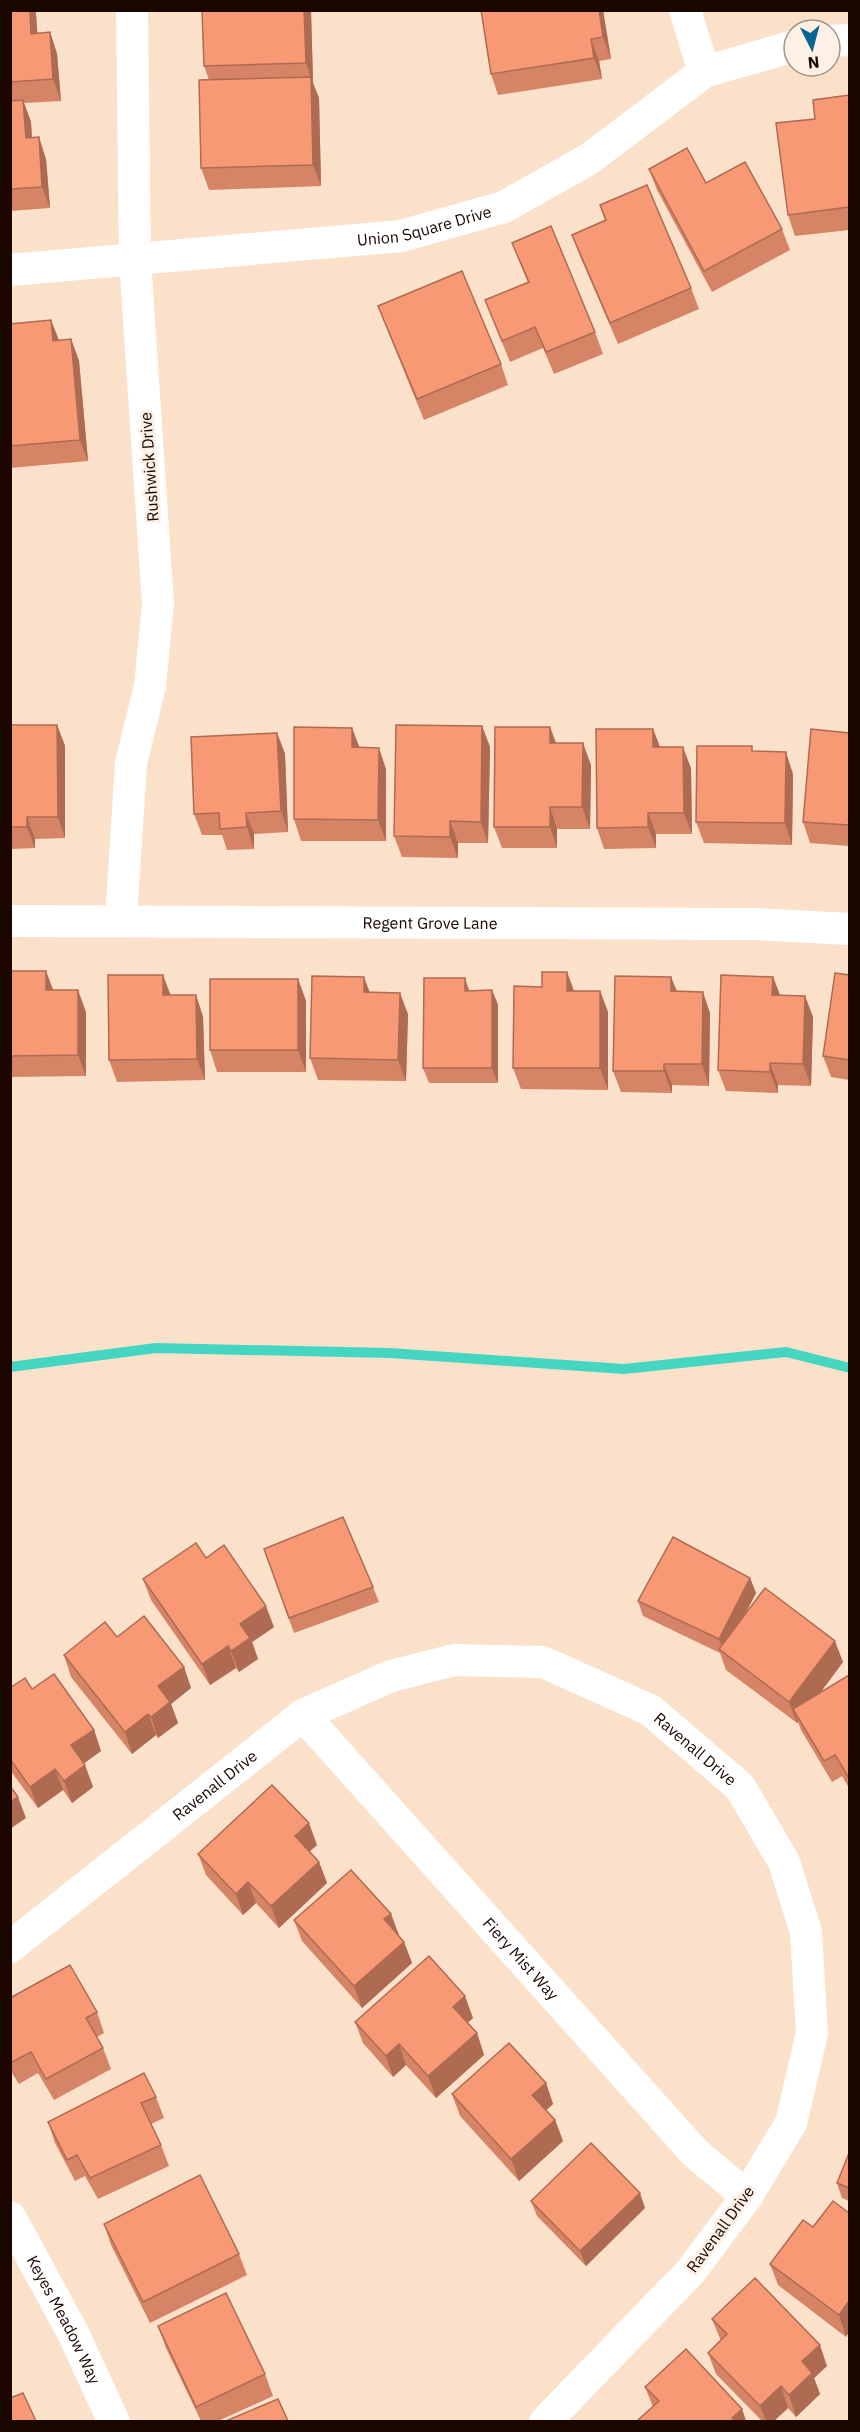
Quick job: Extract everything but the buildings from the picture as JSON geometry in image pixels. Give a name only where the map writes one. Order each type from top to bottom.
[{"type":"street","name":"Rushwick Drive","points":[[121,920],[131,763],[150,686],[158,604],[135,260],[132,10]]},
{"type":"street","points":[[686,10],[704,72]]},
{"type":"street","name":"Union Square Drive","points":[[10,270],[401,236],[504,207],[589,159],[704,72],[782,49]]},
{"type":"street","name":"Regent Grove Lane","points":[[10,921],[744,924],[849,929]]},
{"type":"street","name":"Ravenall Drive","points":[[10,1947],[303,1715],[391,1676],[454,1660],[543,1662],[650,1710],[740,1786],[784,1862],[806,1932],[812,2033],[791,2123],[747,2196],[691,2271],[545,2421]]},
{"type":"street","name":"Fiery Mist Way","points":[[303,1715],[696,2154],[747,2196]]},
{"type":"street","name":"Keyes Meadow Way","points":[[10,2217],[73,2333],[114,2421]]},
{"type":"waterway","points":[[10,1367],[156,1348],[389,1353],[624,1369],[786,1352],[850,1368]]}]
